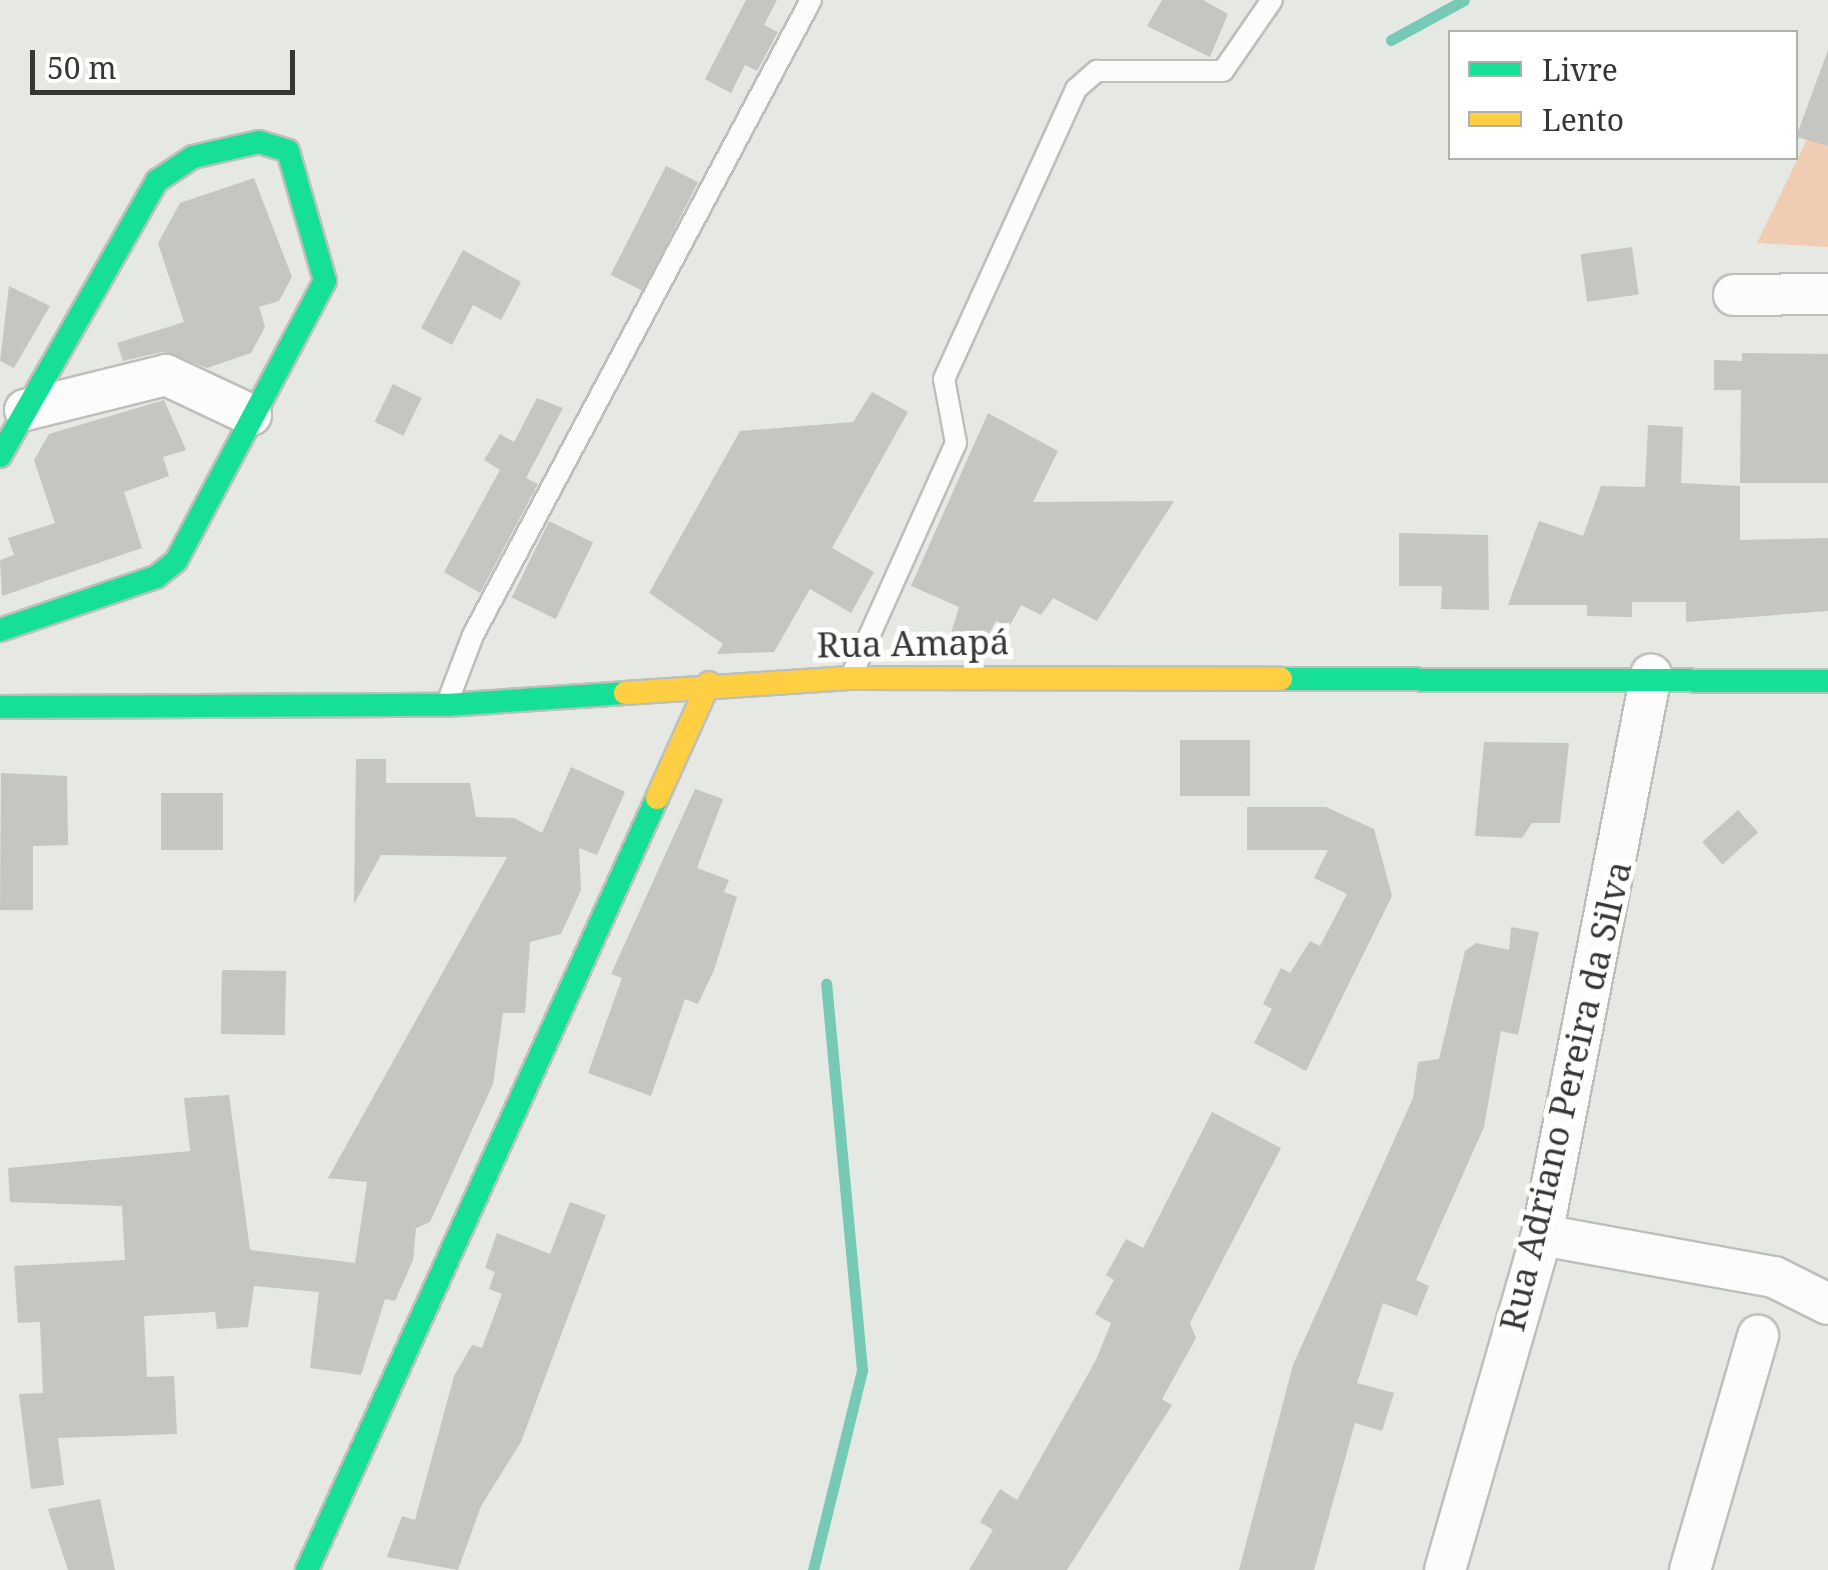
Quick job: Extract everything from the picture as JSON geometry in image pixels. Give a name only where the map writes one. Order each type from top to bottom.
[{"type":"street","points":[[0,456],[156,181],[193,158],[279,144],[325,281],[167,571],[0,630]]},
{"type":"street","points":[[1734,295],[1828,294]]},
{"type":"street","points":[[25,410],[166,375],[251,416]]},
{"type":"street","name":"Rua Amapá","points":[[0,707],[446,705],[709,683],[850,678],[1651,675],[1828,680]]},
{"type":"street","name":"Rua Adriano Pereira da Silva","points":[[1445,1570],[1542,1236],[1651,675]]},
{"type":"street","points":[[307,1570],[709,683]]},
{"type":"street","points":[[1542,1236],[1774,1277],[1828,1304]]},
{"type":"street","points":[[1690,1570],[1758,1336]]},
{"type":"lane","points":[[446,705],[472,635],[811,0]]},
{"type":"lane","points":[[850,678],[956,443],[944,379],[1076,89],[1098,72],[1223,72],[1272,0]]},
{"type":"shaded area","points":[[1828,96],[1828,247],[1757,243],[1798,160]]},
{"type":"building","points":[[746,0],[777,0],[764,25],[778,32],[757,71],[745,65],[731,93],[705,79]]},
{"type":"building","points":[[1162,0],[1203,0],[1228,14],[1210,57],[1147,26]]},
{"type":"building","points":[[1828,50],[1828,146],[1798,138]]},
{"type":"building","points":[[666,166],[698,182],[643,291],[611,275]]},
{"type":"building","points":[[254,178],[292,277],[279,301],[259,307],[265,327],[251,353],[207,368],[162,352],[123,361],[117,343],[184,322],[158,243],[180,203]]},
{"type":"building","points":[[1632,247],[1639,295],[1587,302],[1581,254]]},
{"type":"building","points":[[463,250],[521,282],[501,320],[473,305],[452,345],[421,328]]},
{"type":"building","points":[[9,286],[50,306],[14,368],[0,361]]},
{"type":"building","points":[[1742,353],[1828,354],[1828,483],[1740,483],[1741,390],[1714,390],[1714,360],[1742,361]]},
{"type":"building","points":[[393,384],[422,398],[403,436],[375,422]]},
{"type":"building","points":[[872,392],[908,412],[832,548],[874,572],[851,613],[810,589],[774,652],[717,654],[723,644],[649,593],[740,431],[853,422]]},
{"type":"building","points":[[537,398],[563,408],[526,478],[538,484],[480,593],[444,572],[500,470],[484,460],[500,434],[514,442]]},
{"type":"building","points":[[164,400],[186,450],[163,457],[169,476],[124,492],[142,548],[2,596],[0,560],[14,555],[8,538],[55,523],[34,460],[49,434]]},
{"type":"building","points":[[988,413],[1058,451],[1033,502],[1174,501],[1097,621],[1053,598],[1041,615],[1021,605],[1009,627],[996,621],[983,645],[947,647],[959,607],[911,586]]},
{"type":"building","points":[[1648,425],[1683,427],[1681,483],[1740,486],[1740,540],[1828,538],[1828,611],[1686,622],[1686,602],[1632,602],[1632,617],[1587,616],[1587,605],[1508,605],[1539,521],[1583,536],[1601,486],[1645,487]]},
{"type":"building","points":[[549,521],[593,542],[556,619],[512,597]]},
{"type":"building","points":[[1399,533],[1488,535],[1489,610],[1441,609],[1442,586],[1399,586]]},
{"type":"building","points":[[1180,740],[1250,740],[1250,796],[1180,796]]},
{"type":"building","points":[[1484,742],[1569,743],[1560,823],[1532,823],[1522,838],[1475,836]]},
{"type":"building","points":[[356,759],[386,759],[386,783],[470,783],[476,817],[514,818],[542,833],[571,767],[625,792],[597,855],[579,848],[581,890],[561,934],[530,942],[525,1013],[503,1013],[493,1084],[430,1222],[416,1228],[413,1260],[395,1301],[385,1299],[361,1375],[310,1368],[319,1292],[254,1286],[248,1327],[217,1329],[215,1312],[144,1316],[147,1377],[174,1376],[177,1434],[58,1438],[64,1485],[31,1489],[19,1394],[43,1393],[40,1322],[18,1323],[14,1266],[125,1260],[122,1206],[10,1202],[8,1168],[190,1151],[184,1098],[229,1095],[250,1250],[355,1263],[367,1182],[328,1178],[507,857],[381,855],[354,904]]},
{"type":"building","points":[[1,773],[67,776],[68,845],[33,846],[33,910],[0,910]]},
{"type":"building","points":[[695,789],[723,799],[697,868],[729,880],[724,892],[737,897],[714,970],[698,1004],[685,999],[651,1096],[588,1073],[622,978],[611,974]]},
{"type":"building","points":[[161,793],[223,793],[223,850],[161,850]]},
{"type":"building","points":[[1247,807],[1326,807],[1374,829],[1392,896],[1306,1071],[1254,1043],[1272,1009],[1263,1004],[1281,968],[1290,973],[1310,941],[1320,946],[1347,894],[1314,878],[1328,850],[1247,850]]},
{"type":"building","points":[[1738,810],[1758,832],[1722,864],[1702,842]]},
{"type":"building","points":[[1511,927],[1539,932],[1518,1035],[1501,1031],[1484,1127],[1416,1280],[1429,1286],[1417,1316],[1383,1303],[1357,1383],[1394,1393],[1382,1431],[1355,1423],[1314,1570],[1239,1570],[1293,1365],[1413,1098],[1418,1062],[1439,1059],[1465,951],[1476,943],[1509,950]]},
{"type":"building","points":[[222,970],[286,971],[285,1035],[221,1034]]},
{"type":"building","points":[[1212,1112],[1281,1148],[1190,1323],[1196,1338],[1162,1399],[1172,1405],[1067,1570],[969,1570],[993,1530],[980,1522],[1000,1489],[1017,1500],[1096,1360],[1111,1323],[1095,1314],[1114,1280],[1106,1275],[1126,1239],[1143,1248]]},
{"type":"building","points":[[570,1202],[606,1215],[521,1442],[481,1506],[458,1570],[387,1557],[402,1516],[415,1520],[454,1376],[472,1345],[482,1348],[502,1294],[489,1289],[495,1272],[485,1268],[497,1233],[550,1254]]},
{"type":"building","points":[[100,1499],[115,1570],[68,1570],[48,1509]]},
{"type":"waterway","points":[[1391,40],[1464,0]]},
{"type":"waterway","points":[[813,1570],[862,1370],[826,984]]},
{"type":"traffic: fast","points":[[0,456],[157,181],[193,157],[259,142],[288,151],[325,281],[176,561],[156,577],[0,630]]},
{"type":"traffic: fast","points":[[1281,679],[1828,681]]},
{"type":"traffic: fast","points":[[0,707],[446,705],[625,693]]},
{"type":"traffic: fast","points":[[307,1570],[657,798]]},
{"type":"traffic: slow","points":[[625,693],[850,678],[1281,679]]},
{"type":"traffic: slow","points":[[657,798],[709,683]]}]
